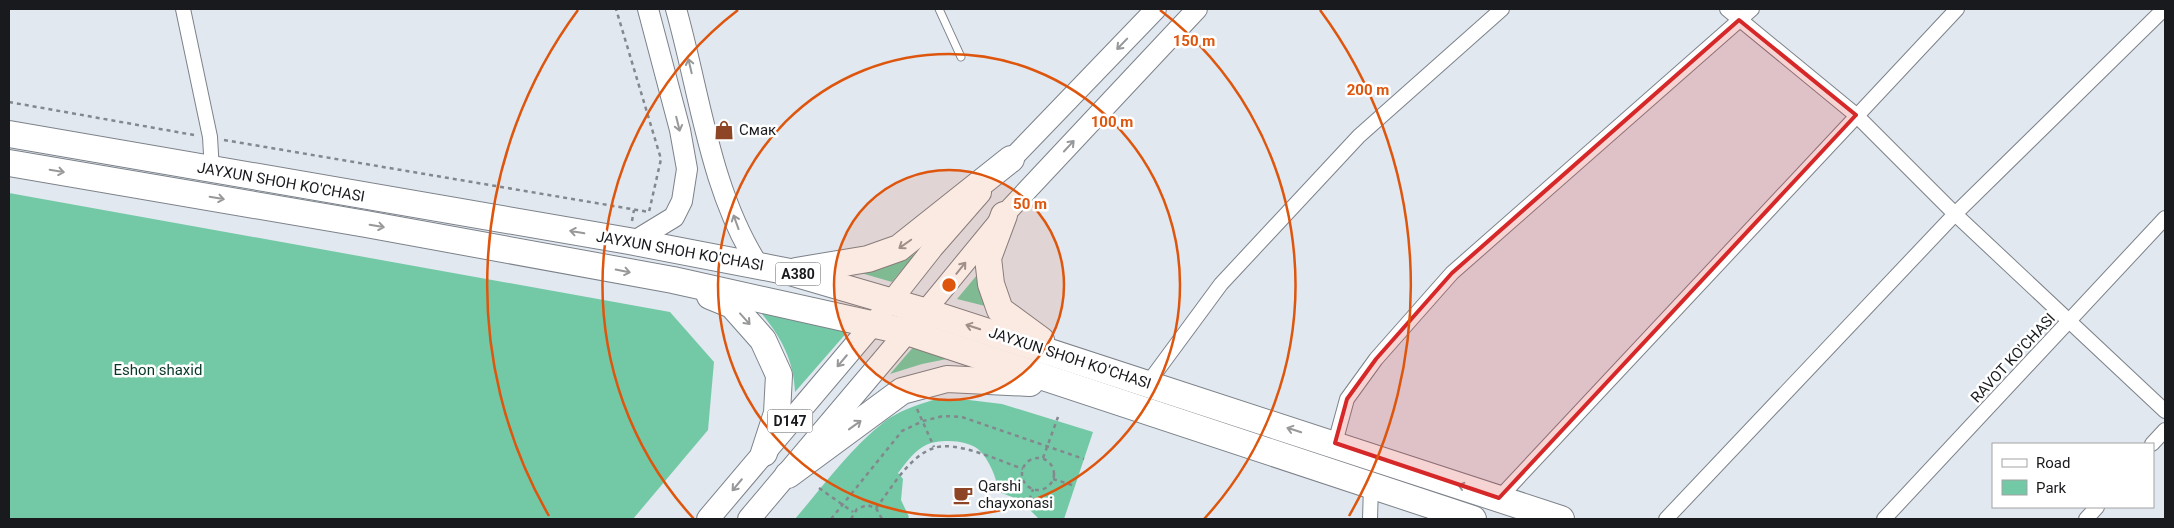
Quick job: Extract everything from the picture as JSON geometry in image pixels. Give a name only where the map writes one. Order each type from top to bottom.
[{"type":"highway","name":"JAYXUN SHOH KO'CHASI","points":[[9,134],[212,170],[632,232],[790,272],[927,312],[1561,519]]},
{"type":"highway","points":[[790,272],[868,259],[899,248],[1011,159]]},
{"type":"highway","name":"JAYXUN SHOH KO'CHASI","points":[[9,163],[356,222],[673,280],[907,332],[1473,519]]},
{"type":"highway","points":[[1004,215],[988,258],[991,284],[1000,310],[1026,332],[1074,360]]},
{"type":"highway","points":[[673,280],[732,304],[763,340],[779,375],[777,413],[764,453]]},
{"type":"highway","points":[[788,475],[902,390],[947,379],[1064,385]]},
{"type":"main road","points":[[632,232],[674,217],[682,201],[687,169],[680,130],[648,9]]},
{"type":"main road","points":[[676,9],[698,100],[722,183],[742,240],[758,265]]},
{"type":"main road","points":[[873,324],[934,248],[1011,159],[1156,9]]},
{"type":"main road","points":[[907,332],[927,312],[1004,215],[1197,9]]},
{"type":"main road","name":"D147","points":[[708,519],[873,324]]},
{"type":"main road","name":"D147","points":[[749,519],[907,332]]},
{"type":"street","points":[[183,9],[210,138],[212,170]]},
{"type":"street","points":[[1148,383],[1221,284],[1359,136],[1502,9]]},
{"type":"street","points":[[1727,9],[1856,115],[1955,214],[2165,411]]},
{"type":"street","points":[[1335,444],[1347,399],[1376,359],[1452,274],[1752,9]]},
{"type":"street","points":[[1499,498],[1957,9]]},
{"type":"street","points":[[1666,519],[1955,214],[2164,9]]},
{"type":"street","name":"RAVOT KO'CHASI","points":[[1884,519],[2165,218]]},
{"type":"street","points":[[2153,443],[2165,430]]},
{"type":"street","points":[[1370,519],[1371,486]]},
{"type":"street","points":[[2086,519],[2096,508]]},
{"type":"lane","points":[[939,9],[961,57]]},
{"type":"path","points":[[9,102],[649,212],[661,159],[616,9]]},
{"type":"path","points":[[632,232],[634,210]]},
{"type":"path","points":[[915,403],[934,448]]},
{"type":"path","points":[[831,519],[902,431],[923,421],[942,416],[962,417],[1084,458]]},
{"type":"path","points":[[1043,458],[1058,418]]},
{"type":"path","points":[[876,508],[905,471],[921,455],[934,448],[956,447],[1022,469]]},
{"type":"path","points":[[1022,469],[1033,458],[1043,458],[1051,464],[1053,479],[1046,487],[1033,489]]},
{"type":"path","points":[[1022,469],[1023,480],[1033,489]]},
{"type":"path","points":[[1053,479],[1075,486]]},
{"type":"path","points":[[819,488],[854,512]]},
{"type":"path","points":[[1027,507],[1033,489]]},
{"type":"path","points":[[851,519],[854,512],[861,506],[876,508]]},
{"type":"path","points":[[876,508],[882,519]]},
{"type":"highlighted area","points":[[1739,20],[1856,115],[1499,498],[1335,443],[1347,399],[1376,359],[1452,273]]},
{"type":"green space","name":"Eshon shaxid","points":[[9,193],[670,312],[714,362],[708,430],[633,519],[9,519]]},
{"type":"green space","points":[[915,254],[892,282],[854,271],[889,265]]},
{"type":"green space","points":[[977,275],[985,306],[957,299]]},
{"type":"green space","points":[[756,307],[849,330],[795,392],[792,368],[783,346],[778,336]]},
{"type":"green space","points":[[915,345],[952,358],[922,364],[890,374]]},
{"type":"green space","points":[[933,400],[969,400],[1002,404],[1093,432],[1064,519],[1039,519],[1020,500],[999,492],[992,470],[979,450],[974,446],[960,442],[945,441],[926,445],[918,450],[898,473],[903,479],[901,500],[909,517],[907,519],[795,519],[837,468],[884,422],[914,406]]},
{"type":"place","name":"Смак","points":[[724,130]]},
{"type":"place","name":"Qarshi chayxonasi","points":[[963,495]]}]
